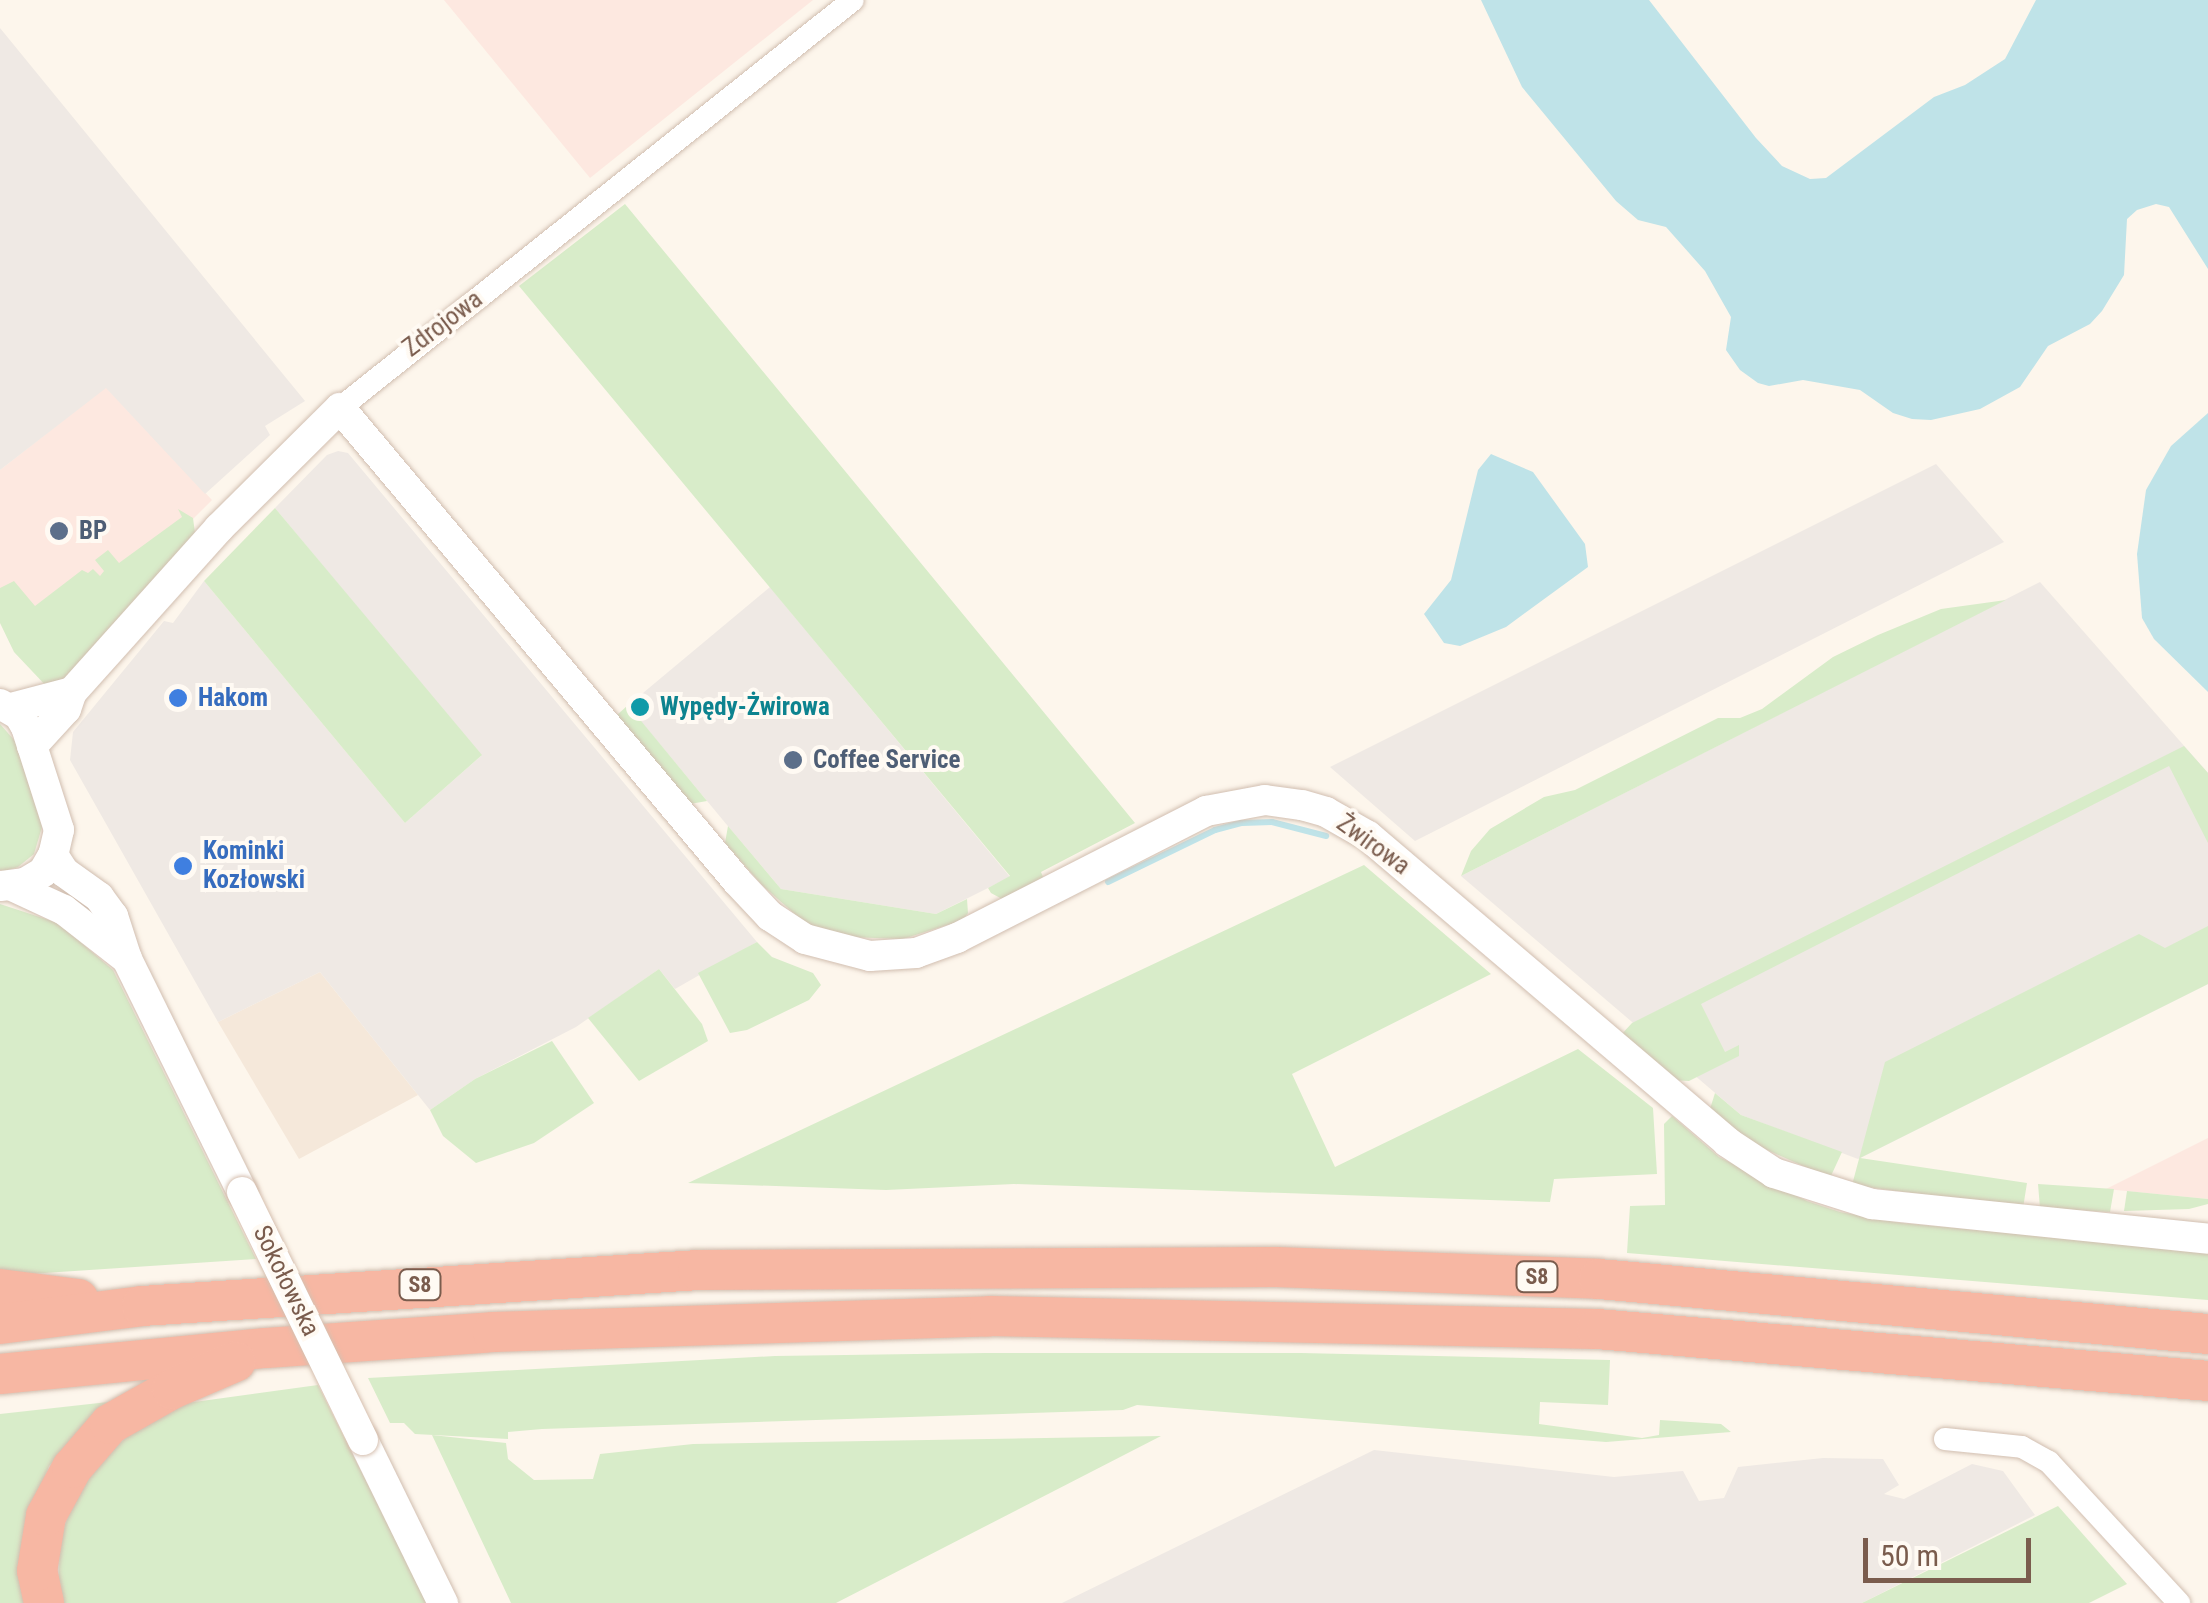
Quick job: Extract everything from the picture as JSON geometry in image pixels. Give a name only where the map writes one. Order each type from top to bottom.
[{"type":"highway","name":"S8","points":[[0,1324],[142,1306],[698,1270],[1276,1268],[1599,1279],[2208,1334]]},
{"type":"highway","points":[[0,1289],[142,1306]]},
{"type":"highway","name":"S8","points":[[0,1374],[266,1348],[626,1325],[990,1316],[1294,1320],[1597,1330],[2208,1381]]},
{"type":"highway","points":[[44,1603],[37,1572],[46,1516],[72,1468],[110,1424],[172,1389],[266,1348]]},
{"type":"street","name":"Zdrojowa","points":[[32,746],[66,710],[72,692],[219,528],[340,408],[853,0]]},
{"type":"street","name":"Żwirowa","points":[[340,408],[754,900],[785,928],[841,952],[899,955],[939,946],[1206,811],[1265,800],[1302,805],[1326,812],[1368,836],[1727,1142],[1774,1172],[1872,1204],[2208,1240]]},
{"type":"street","points":[[4,703],[72,692]]},
{"type":"street","points":[[4,703],[26,727],[59,830],[54,855],[34,878],[6,886]]},
{"type":"street","name":"Sokołowska","points":[[54,855],[64,872],[107,906],[127,959],[443,1603]]},
{"type":"street","name":"Sokołowska","points":[[6,886],[80,920],[127,959]]},
{"type":"street","points":[[1945,1439],[2022,1448],[2049,1462],[2179,1603]]},
{"type":"shaded area","points":[[444,0],[813,0],[590,178]]},
{"type":"shaded area","points":[[0,28],[305,401],[265,426],[270,435],[205,494],[106,388],[0,470]]},
{"type":"shaded area","points":[[106,387],[212,500],[169,543],[96,632],[0,623],[0,470]]},
{"type":"shaded area","points":[[348,453],[757,942],[675,989],[659,969],[576,1027],[475,1079],[430,1110],[320,972],[218,1022],[70,760],[73,732],[164,621],[173,623],[204,581],[405,823],[481,756],[275,508],[327,455]]},
{"type":"shaded area","points":[[1936,464],[2004,542],[1415,841],[1330,767]]},
{"type":"shaded area","points":[[2040,582],[2208,773],[2208,984],[1858,1159],[1741,1115],[1461,876]]},
{"type":"shaded area","name":"Coffee Service","points":[[770,587],[1010,877],[936,914],[781,889],[639,719],[631,703]]},
{"type":"shaded area","points":[[320,972],[418,1095],[299,1159],[218,1022]]},
{"type":"shaded area","points":[[2208,1138],[2208,1199],[2106,1189]]},
{"type":"shaded area","points":[[1374,1450],[1614,1477],[1683,1471],[1699,1501],[1724,1498],[1738,1467],[1823,1458],[1883,1459],[1899,1485],[1884,1494],[1904,1499],[1972,1464],[2003,1471],[2035,1515],[1862,1603],[1062,1603]]},
{"type":"green space","points":[[625,204],[1135,823],[1041,872],[1045,882],[1002,899],[991,893],[988,888],[1010,876],[519,286]]},
{"type":"green space","points":[[275,508],[482,755],[405,823],[204,581]]},
{"type":"green space","points":[[178,509],[193,518],[195,533],[69,675],[49,689],[14,652],[0,623],[0,588],[14,581],[35,606],[82,570],[88,573],[93,569],[100,576],[104,571],[95,560],[108,550],[119,563],[182,517]]},
{"type":"green space","points":[[2006,600],[1461,876],[1471,851],[1490,829],[1544,797],[1575,790],[1718,718],[1740,718],[1762,709],[1833,657],[1878,635],[1941,609]]},
{"type":"green space","points":[[628,705],[707,801],[690,804],[616,716]]},
{"type":"green space","points":[[0,724],[15,741],[42,827],[34,854],[18,867],[5,871],[0,870]]},
{"type":"green space","points":[[2184,746],[2208,773],[2208,843],[2169,766],[1701,1004],[1725,1052],[1739,1045],[1739,1056],[1689,1081],[1671,1080],[1620,1036],[1632,1023]]},
{"type":"green space","points":[[728,826],[781,889],[936,914],[967,899],[968,913],[963,920],[903,939],[848,937],[805,923],[761,884],[725,843]]},
{"type":"green space","points":[[1364,865],[1491,974],[1292,1074],[1335,1167],[1578,1049],[1653,1108],[1657,1174],[1554,1179],[1550,1202],[1014,1184],[886,1190],[688,1183]]},
{"type":"green space","points":[[0,904],[58,923],[113,970],[256,1259],[29,1274],[0,1272]]},
{"type":"green space","points":[[2208,926],[2208,984],[1860,1158],[2027,1183],[2023,1208],[1852,1185],[1885,1062],[2139,934],[2165,948]]},
{"type":"green space","points":[[757,942],[772,957],[813,973],[821,985],[809,1000],[747,1030],[730,1033],[698,973]]},
{"type":"green space","points":[[659,969],[702,1024],[708,1041],[639,1081],[588,1018]]},
{"type":"green space","points":[[552,1041],[594,1103],[534,1143],[476,1163],[443,1136],[430,1110],[475,1079]]},
{"type":"green space","points":[[1715,1093],[1741,1115],[1842,1152],[1830,1178],[1754,1144],[1710,1109]]},
{"type":"green space","points":[[1672,1116],[1719,1157],[1807,1201],[1840,1212],[1901,1223],[2208,1251],[2208,1300],[1627,1253],[1630,1206],[1665,1205],[1664,1124]]},
{"type":"green space","points":[[2038,1184],[2114,1189],[2110,1212],[2040,1208]]},
{"type":"green space","points":[[2127,1191],[2208,1199],[2208,1204],[2189,1209],[2124,1211]]},
{"type":"green space","points":[[1301,1353],[1610,1360],[1608,1405],[1540,1402],[1539,1424],[1642,1438],[1659,1435],[1660,1420],[1721,1424],[1731,1432],[1606,1442],[1137,1405],[1123,1410],[542,1429],[508,1432],[508,1439],[415,1434],[404,1423],[390,1423],[368,1378],[775,1356]]},
{"type":"green space","points":[[318,1385],[427,1603],[58,1603],[60,1539],[82,1477],[139,1426],[187,1403]]},
{"type":"green space","points":[[108,1402],[49,1466],[32,1509],[25,1603],[0,1603],[0,1414]]},
{"type":"green space","points":[[432,1435],[506,1443],[508,1459],[534,1480],[593,1479],[600,1454],[693,1444],[1161,1436],[836,1603],[511,1603]]},
{"type":"green space","points":[[2058,1506],[2127,1584],[2089,1603],[1862,1603]]},
{"type":"water","points":[[1481,0],[1649,0],[1756,138],[1782,166],[1810,179],[1826,178],[1934,97],[1965,85],[2005,59],[2036,0],[2208,0],[2208,269],[2169,207],[2156,204],[2137,210],[2127,219],[2124,275],[2102,311],[2090,324],[2048,346],[2020,387],[1980,409],[1931,420],[1912,419],[1893,413],[1860,390],[1803,380],[1769,386],[1758,383],[1740,370],[1726,350],[1731,317],[1705,271],[1666,227],[1638,220],[1616,201],[1522,87]]},
{"type":"water","points":[[2208,413],[2208,692],[2154,639],[2142,618],[2137,554],[2146,490],[2171,446]]},
{"type":"water","points":[[1491,454],[1533,472],[1585,544],[1588,567],[1506,627],[1460,646],[1444,643],[1424,614],[1451,580],[1478,470]]},
{"type":"waterway","points":[[1108,882],[1215,830],[1242,823],[1272,822],[1326,836]]},
{"type":"place","name":"BP","points":[[59,531]]},
{"type":"place","name":"Hakom","points":[[178,698]]},
{"type":"place","name":"Wypędy-Żwirowa","points":[[640,707]]},
{"type":"place","name":"Coffee Service","points":[[793,760]]},
{"type":"place","name":"Kominki Kozłowski","points":[[183,866]]}]
